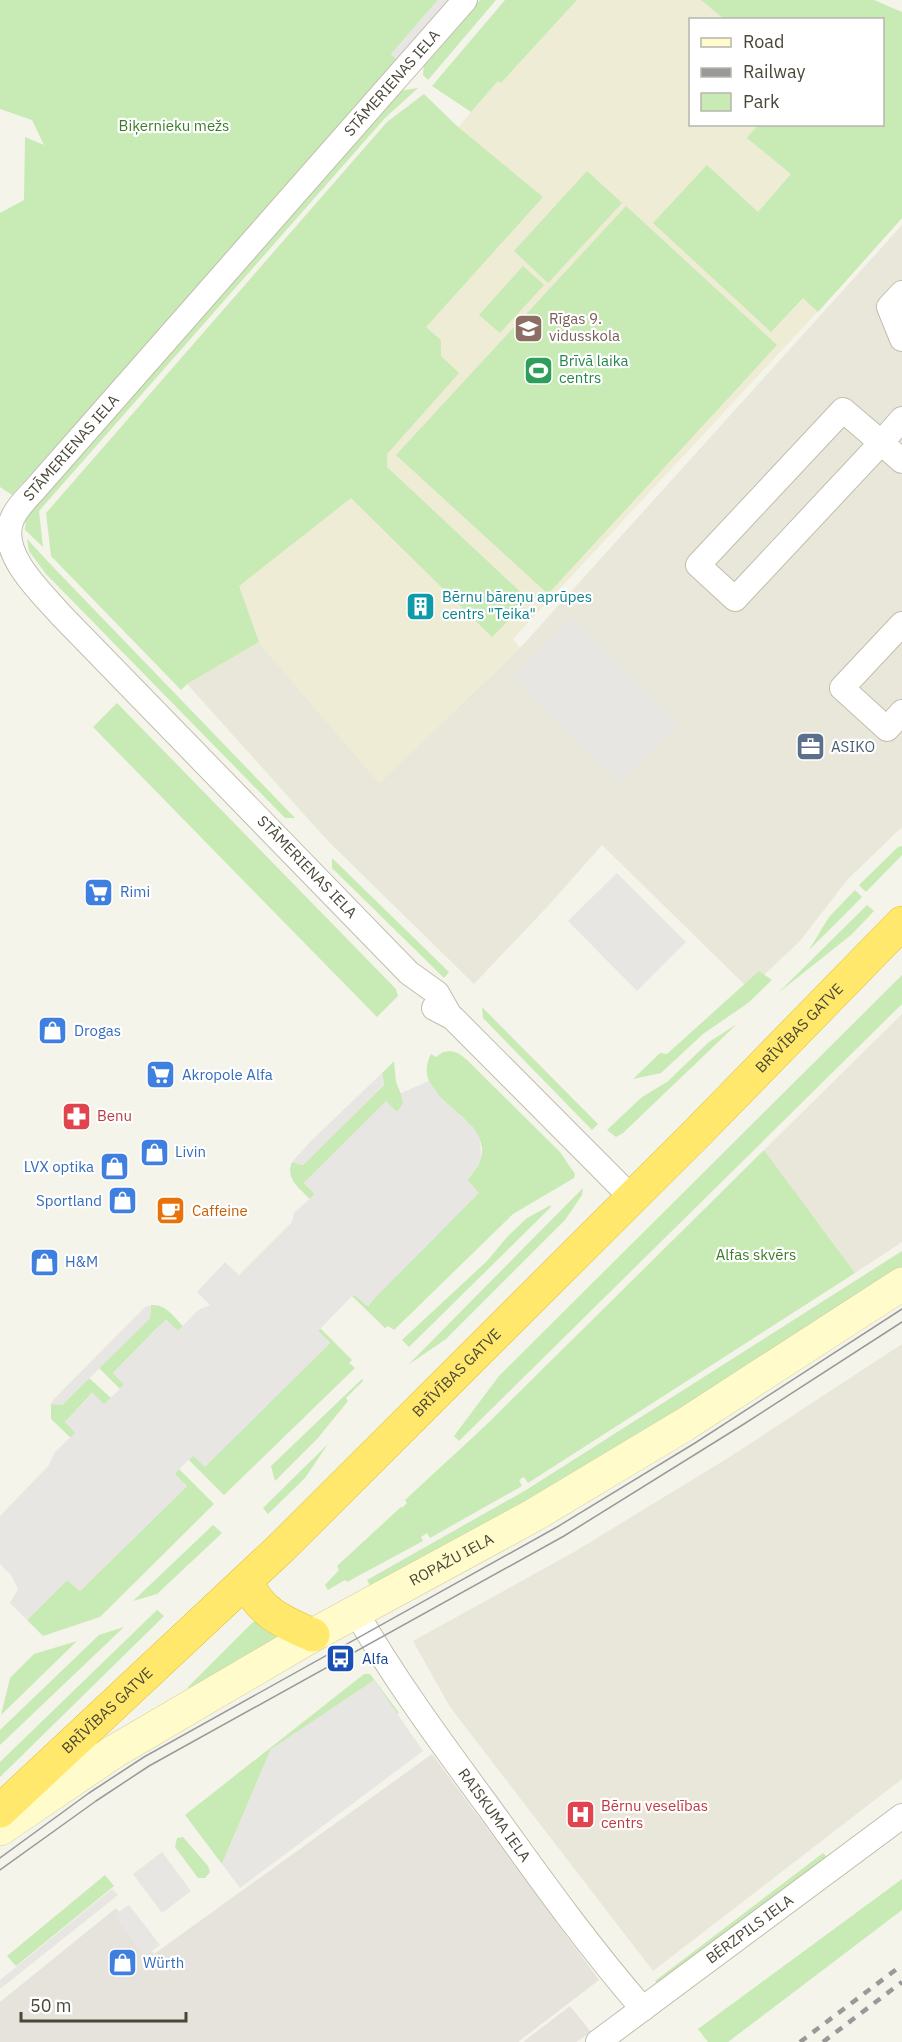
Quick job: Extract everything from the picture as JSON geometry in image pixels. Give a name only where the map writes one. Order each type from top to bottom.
[{"type":"highway","name":"BRĪVĪBAS GATVE","points":[[0,1811],[246,1581],[632,1198],[902,923]]},
{"type":"highway","points":[[246,1581],[252,1595],[265,1610],[283,1622],[313,1635]]},
{"type":"street","name":"STĀMERIENAS IELA","points":[[465,0],[20,507],[6,517],[11,546],[20,567],[60,614],[409,973],[426,1004],[448,1014],[632,1198]]},
{"type":"street","points":[[902,293],[889,308],[902,339]]},
{"type":"street","points":[[902,419],[881,443],[735,599],[698,565],[843,410],[881,443],[902,461]]},
{"type":"street","points":[[902,624],[842,688],[887,729],[902,712]]},
{"type":"street","name":"ROPAŽU IELA","points":[[0,1829],[115,1751],[313,1635],[534,1515],[684,1425],[902,1284]]},
{"type":"street","name":"RAISKUMA IELA","points":[[356,1612],[392,1673],[443,1747],[573,1923],[643,2009]]},
{"type":"street","name":"BĒRZPILS IELA","points":[[598,2042],[902,1816]]},
{"type":"shaded area","points":[[438,0],[455,0],[400,62],[391,54]]},
{"type":"shaded area","name":"Rīgas 9. vidusskola","points":[[577,0],[846,0],[902,22],[902,218],[513,639],[520,648],[379,783],[259,643],[187,684],[458,127],[498,81],[501,83]]},
{"type":"shaded area","points":[[902,225],[902,827],[848,879],[800,941],[749,989],[602,845],[474,984],[328,841],[187,684],[259,642],[380,782],[520,648]]},
{"type":"shaded area","points":[[572,618],[678,724],[619,783],[513,677]]},
{"type":"shaded area","points":[[617,873],[686,942],[637,991],[568,921]]},
{"type":"shaded area","points":[[902,1014],[902,1242],[855,1273],[764,1150]]},
{"type":"shaded area","points":[[382,1073],[384,1084],[368,1101],[303,1165],[292,1162],[311,1141]]},
{"type":"shaded area","points":[[429,1081],[441,1098],[474,1128],[480,1139],[481,1156],[478,1166],[467,1179],[479,1193],[367,1306],[356,1296],[352,1296],[318,1331],[330,1343],[205,1467],[193,1456],[179,1469],[175,1474],[187,1486],[80,1591],[67,1580],[27,1620],[10,1603],[18,1589],[11,1575],[0,1564],[0,1516],[49,1465],[55,1452],[75,1433],[65,1422],[93,1393],[104,1404],[120,1389],[124,1384],[113,1373],[166,1319],[178,1331],[198,1310],[210,1305],[197,1292],[225,1262],[239,1275],[292,1222],[294,1213],[315,1194],[304,1183],[386,1101],[397,1112],[403,1104],[401,1093]]},
{"type":"shaded area","points":[[151,1305],[150,1318],[116,1352],[62,1405],[51,1404],[145,1307]]},
{"type":"shaded area","points":[[902,1344],[902,1779],[653,1971],[450,1707],[413,1641],[574,1552],[728,1458]]},
{"type":"shaded area","points":[[374,1680],[423,1751],[240,1888],[222,1864],[271,1749]]},
{"type":"shaded area","points":[[432,1754],[599,1980],[518,2042],[0,2042],[0,2002],[116,1908],[154,1954]]},
{"type":"shaded area","points":[[162,1852],[191,1891],[162,1913],[133,1874]]},
{"type":"shaded area","points":[[112,1889],[118,1895],[0,1989],[0,1980]]},
{"type":"shaded area","points":[[129,1905],[160,1945],[144,1957],[114,1915]]},
{"type":"shaded area","points":[[570,2006],[591,2032],[576,2042],[523,2042]]},
{"type":"green space","name":"Biķernieku mežs","points":[[0,0],[438,0],[391,54],[400,62],[12,495],[0,487],[0,213],[24,200],[25,137],[44,145],[32,120],[0,109]]},
{"type":"green space","points":[[480,0],[496,0],[428,80],[423,75],[424,64]]},
{"type":"green space","points":[[505,0],[577,0],[501,83],[498,81],[471,112],[432,86]]},
{"type":"green space","points":[[701,0],[874,0],[902,12],[902,218],[818,312],[803,298],[771,332],[653,223],[707,165],[758,212],[791,174],[747,138],[757,126],[884,126],[884,18],[723,18]]},
{"type":"green space","points":[[418,88],[385,118],[39,511],[43,547],[25,530],[26,517],[36,501],[399,91]]},
{"type":"green space","points":[[424,94],[458,127],[543,197],[426,327],[441,340],[441,356],[459,373],[387,454],[387,467],[529,600],[492,637],[351,498],[239,586],[259,642],[187,684],[181,690],[51,556],[46,513],[387,122]]},
{"type":"green space","points":[[587,171],[622,203],[548,283],[514,251]]},
{"type":"green space","points":[[626,206],[777,345],[548,594],[396,455]]},
{"type":"green space","points":[[523,266],[544,285],[500,333],[479,315]]},
{"type":"green space","points":[[27,539],[295,818],[285,818],[46,574],[29,551]]},
{"type":"green space","points":[[117,703],[396,989],[398,996],[377,1017],[93,727]]},
{"type":"green space","points":[[902,846],[902,855],[866,892],[859,885],[898,847]]},
{"type":"green space","points":[[332,858],[449,972],[444,978],[332,868]]},
{"type":"green space","points":[[855,890],[862,897],[809,950],[829,917]]},
{"type":"green space","points":[[867,905],[874,911],[851,935],[778,993]]},
{"type":"green space","points":[[759,971],[772,980],[748,1003],[703,1034],[661,1073],[633,1079],[660,1053],[667,1054]]},
{"type":"green space","points":[[902,975],[902,1004],[459,1441],[454,1436],[499,1376]]},
{"type":"green space","points":[[482,1007],[598,1124],[592,1130],[483,1018]]},
{"type":"green space","points":[[737,1024],[623,1133],[616,1137],[607,1130],[642,1097],[667,1082],[709,1042]]},
{"type":"green space","points":[[450,1051],[466,1059],[560,1152],[575,1174],[574,1178],[513,1214],[394,1330],[388,1326],[385,1328],[352,1296],[356,1296],[368,1306],[478,1166],[482,1155],[478,1135],[436,1093],[429,1082],[427,1069],[431,1054],[436,1057],[443,1052]]},
{"type":"green space","points":[[394,1061],[396,1082],[403,1104],[397,1112],[386,1102],[304,1183],[315,1194],[310,1199],[292,1178],[290,1168],[292,1162],[303,1165],[384,1085],[382,1073]]},
{"type":"green space","name":"Alfas skvērs","points":[[764,1150],[855,1273],[528,1483],[524,1477],[519,1480],[522,1486],[430,1538],[427,1533],[421,1537],[423,1541],[328,1590],[325,1585],[339,1570],[337,1566],[402,1508],[407,1503],[405,1500],[485,1426]]},
{"type":"green space","points":[[583,1188],[582,1195],[565,1220],[446,1339],[408,1365]]},
{"type":"green space","points":[[551,1205],[409,1347],[402,1340],[487,1261],[527,1218]]},
{"type":"green space","points":[[902,1251],[902,1270],[618,1452],[373,1591],[367,1580],[526,1490]]},
{"type":"green space","points":[[151,1305],[161,1306],[183,1326],[178,1331],[157,1328],[113,1373],[124,1384],[120,1389],[99,1368],[150,1318]]},
{"type":"green space","points":[[320,1328],[352,1360],[349,1363],[355,1368],[224,1495],[189,1460],[193,1455],[205,1466],[330,1343],[318,1331]]},
{"type":"green space","points":[[89,1378],[111,1398],[104,1405],[92,1393],[65,1422],[76,1433],[71,1438],[51,1419],[51,1404],[62,1405]]},
{"type":"green space","points":[[362,1379],[363,1381],[346,1398],[348,1401],[317,1439],[275,1481],[271,1466]]},
{"type":"green space","points":[[328,1444],[305,1478],[268,1514],[263,1508]]},
{"type":"green space","points":[[179,1469],[214,1504],[100,1617],[43,1636],[27,1620],[67,1580],[80,1591],[187,1486],[174,1474]]},
{"type":"green space","points":[[213,1525],[222,1533],[157,1594],[133,1601]]},
{"type":"green space","points":[[157,1610],[164,1616],[0,1777],[0,1762]]},
{"type":"green space","points":[[258,1621],[286,1634],[188,1692],[188,1687],[253,1622]]},
{"type":"green space","points":[[124,1627],[0,1745],[0,1730],[99,1635]]},
{"type":"green space","points":[[77,1641],[1,1715],[10,1678],[34,1654]]},
{"type":"green space","points":[[364,1674],[370,1674],[399,1713],[271,1749],[222,1864],[185,1815]]},
{"type":"green space","points":[[183,1837],[208,1866],[210,1872],[205,1878],[198,1878],[175,1847],[177,1838]]},
{"type":"green space","points":[[823,1853],[827,1857],[658,1984],[655,1981]]},
{"type":"green space","points":[[105,1875],[114,1886],[16,1966],[7,1956]]},
{"type":"green space","points":[[902,1879],[902,1910],[728,2042],[708,2042],[698,2029]]},
{"type":"tram line","points":[[0,1858],[89,1793],[144,1757],[557,1527],[695,1443],[902,1309]]},
{"type":"tram line","points":[[0,1870],[149,1766],[564,1536],[902,1322]]},
{"type":"railway","points":[[800,2042],[902,1965]]},
{"type":"railway","points":[[823,2042],[902,1982]]},
{"type":"place","name":"Rīgas 9. vidusskola","points":[[528,328]]},
{"type":"place","name":"Brīvā laika centrs","points":[[538,370]]},
{"type":"place","name":"Bērnu bāreņu aprūpes centrs \"Teika\"","points":[[421,606]]},
{"type":"place","name":"ASIKO","points":[[810,747]]},
{"type":"place","name":"Rimi","points":[[99,892]]},
{"type":"place","name":"Drogas","points":[[53,1031]]},
{"type":"place","name":"Akropole Alfa","points":[[161,1075]]},
{"type":"place","name":"Benu","points":[[76,1116]]},
{"type":"place","name":"Livin","points":[[154,1152]]},
{"type":"place","name":"LVX optika","points":[[115,1167]]},
{"type":"place","name":"Sportland","points":[[123,1201]]},
{"type":"place","name":"Caffeine","points":[[171,1211]]},
{"type":"place","name":"H&M","points":[[44,1262]]},
{"type":"place","name":"Alfa","points":[[341,1659]]},
{"type":"place","name":"Bērnu veselības centrs","points":[[580,1815]]},
{"type":"place","name":"Würth","points":[[122,1963]]}]
